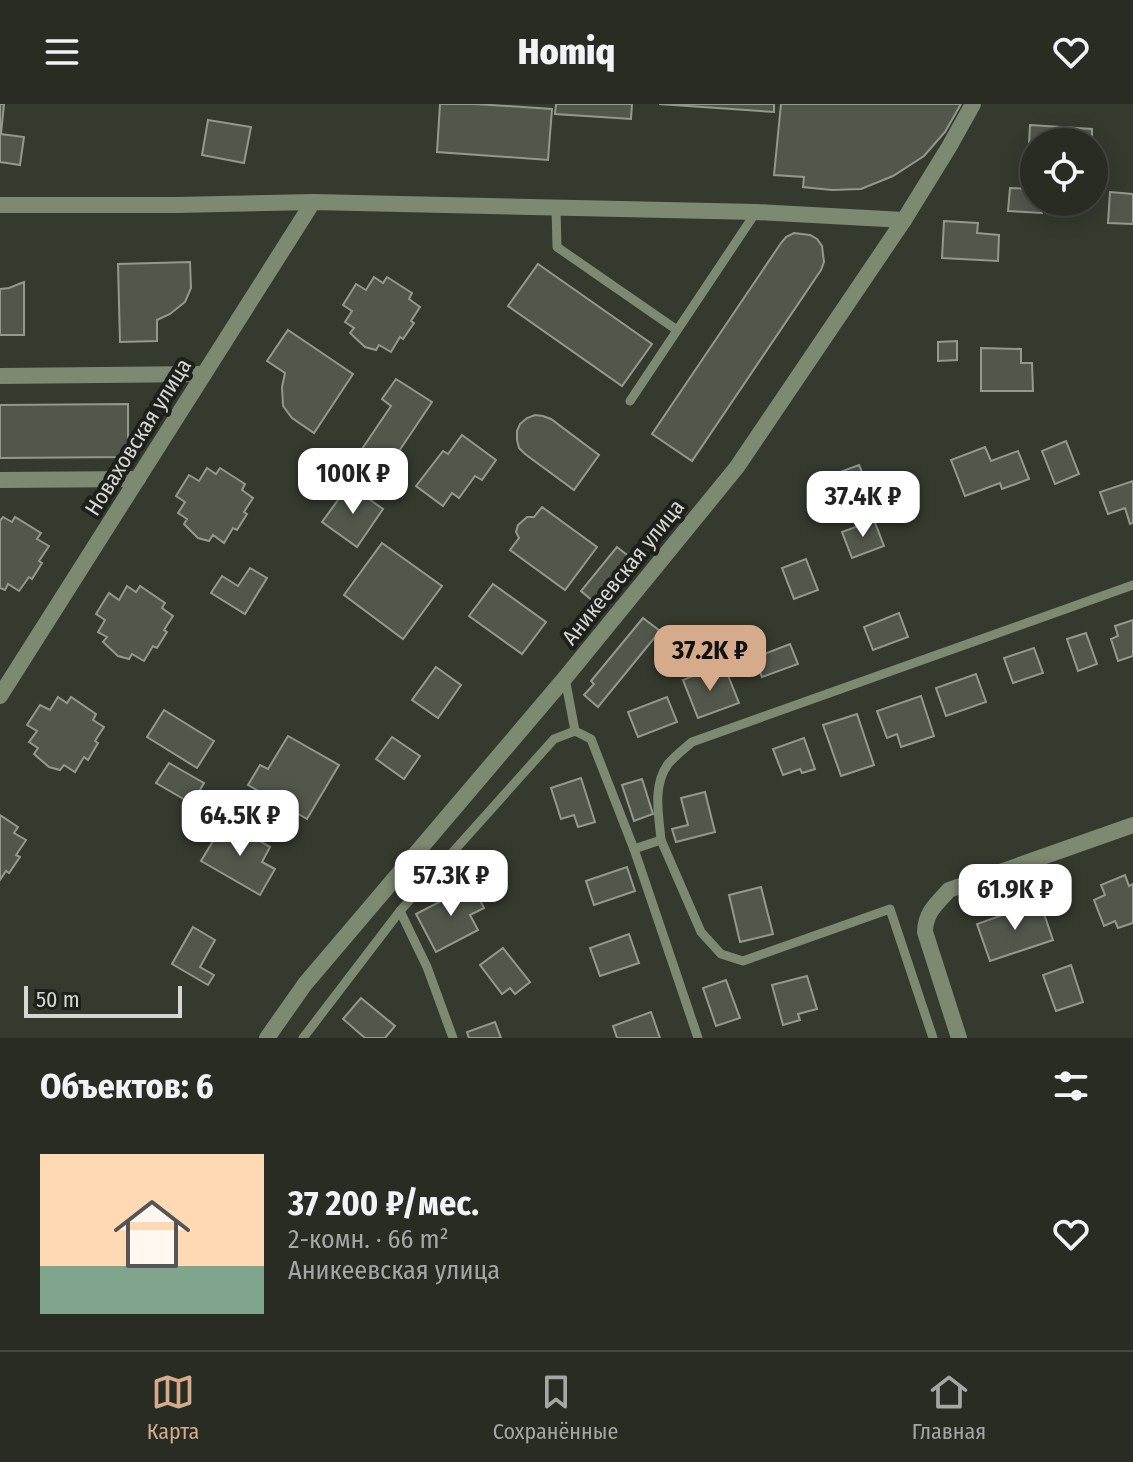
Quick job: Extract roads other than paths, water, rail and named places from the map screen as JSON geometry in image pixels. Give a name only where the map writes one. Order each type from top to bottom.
[{"type":"street","name":"Аникеевская улица","points":[[267,1038],[305,984],[565,678],[737,467],[904,220],[973,104]]},
{"type":"street","points":[[0,205],[313,202],[756,212],[904,220]]},
{"type":"street","name":"Новаховская улица","points":[[0,696],[313,202]]},
{"type":"street","points":[[0,376],[204,374]]},
{"type":"street","points":[[0,480],[138,479]]},
{"type":"street","points":[[959,1038],[925,932],[925,921],[931,909],[949,890],[1133,825]]},
{"type":"lane","points":[[556,208],[557,247],[677,330]]},
{"type":"lane","points":[[630,401],[756,212]]},
{"type":"lane","points":[[933,1038],[890,909],[743,961],[721,954],[701,932],[661,840],[657,802],[667,765],[692,742],[1133,585]]},
{"type":"lane","points":[[565,678],[575,731]]},
{"type":"lane","points":[[303,1038],[400,911],[554,739],[575,731],[591,739],[634,849],[698,1038]]},
{"type":"lane","points":[[634,849],[661,840]]},
{"type":"lane","points":[[400,911],[427,967],[453,1038]]}]
